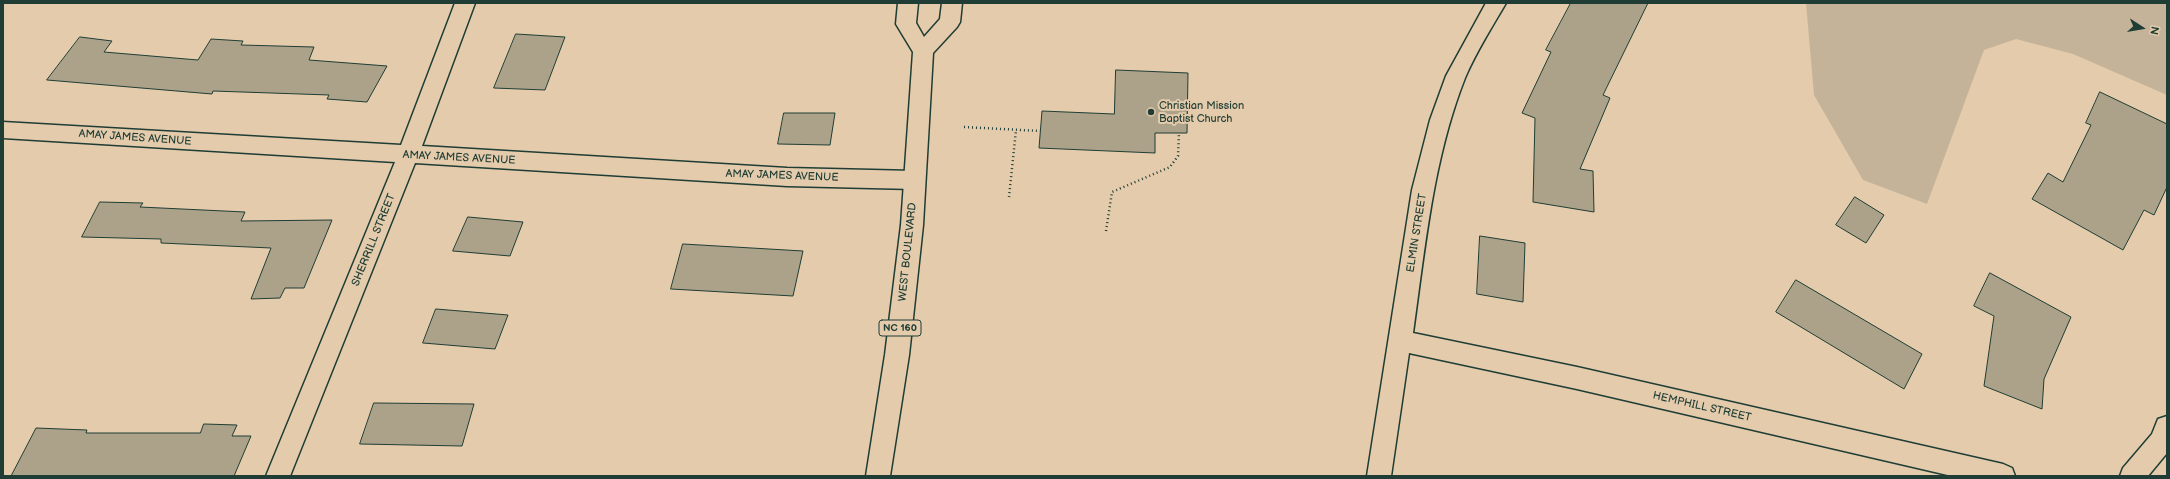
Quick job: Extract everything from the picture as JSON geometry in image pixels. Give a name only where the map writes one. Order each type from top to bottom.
[{"type":"street","name":"SHERRILL STREET","points":[[278,476],[408,155],[465,3]]},
{"type":"street","points":[[908,3],[906,24],[923,51],[950,22],[952,3]]},
{"type":"street","name":"ELMIN STREET","points":[[1379,476],[1423,190],[1440,120],[1456,76],[1496,3]]},
{"type":"street","name":"WEST BOULEVARD","points":[[878,476],[897,355],[912,225],[923,51]]},
{"type":"street","name":"AMAY JAMES AVENUE","points":[[3,130],[787,177],[914,180]]},
{"type":"street","name":"HEMPHILL STREET","points":[[1400,341],[1577,378],[2003,476]]},
{"type":"street","points":[[2132,476],[2162,441],[2167,428]]},
{"type":"path","points":[[964,127],[1040,131]]},
{"type":"path","points":[[1009,197],[1016,130]]},
{"type":"path","points":[[1106,231],[1112,192],[1173,164],[1180,154],[1179,133]]},
{"type":"shaded area","points":[[1806,3],[2167,3],[2167,95],[2073,54],[2016,39],[1984,50],[1927,204],[1863,180],[1814,95]]},
{"type":"building","points":[[1571,3],[1648,3],[1603,95],[1610,98],[1580,169],[1593,171],[1594,212],[1533,202],[1535,118],[1522,113],[1551,52],[1546,50]]},
{"type":"building","points":[[516,34],[565,37],[545,90],[494,88]]},
{"type":"building","points":[[80,37],[112,41],[104,52],[198,60],[211,39],[243,41],[241,45],[314,47],[309,60],[387,66],[367,102],[327,99],[329,95],[213,91],[212,94],[47,80]]},
{"type":"building","name":"Christian Mission Baptist Church","points":[[1116,70],[1188,73],[1187,133],[1155,133],[1155,153],[1039,148],[1042,111],[1114,114]]},
{"type":"building","points":[[2100,92],[2167,124],[2167,187],[2154,215],[2144,210],[2123,250],[2032,199],[2048,173],[2063,182],[2091,125],[2086,123]]},
{"type":"building","points":[[784,113],[835,113],[830,145],[778,144]]},
{"type":"building","points":[[1855,197],[1884,215],[1866,243],[1836,225]]},
{"type":"building","points":[[100,202],[143,203],[140,207],[245,212],[241,221],[332,220],[304,288],[285,288],[280,298],[251,299],[271,248],[161,243],[161,239],[82,237]]},
{"type":"building","points":[[468,217],[523,222],[510,256],[453,251]]},
{"type":"building","points":[[1480,236],[1525,243],[1523,302],[1477,294]]},
{"type":"building","points":[[683,244],[803,251],[793,296],[671,289]]},
{"type":"building","points":[[1990,273],[2071,317],[2044,379],[2042,409],[1984,386],[1994,316],[1974,306]]},
{"type":"building","points":[[1796,280],[1922,354],[1904,389],[1776,312]]},
{"type":"building","points":[[436,309],[508,315],[495,349],[423,343]]},
{"type":"building","points":[[374,403],[474,404],[462,446],[360,444]]},
{"type":"building","points":[[204,424],[237,425],[232,436],[251,436],[234,476],[11,476],[36,428],[87,430],[86,433],[200,433]]},
{"type":"place","name":"Christian Mission Baptist Church","points":[[1151,112]]}]
